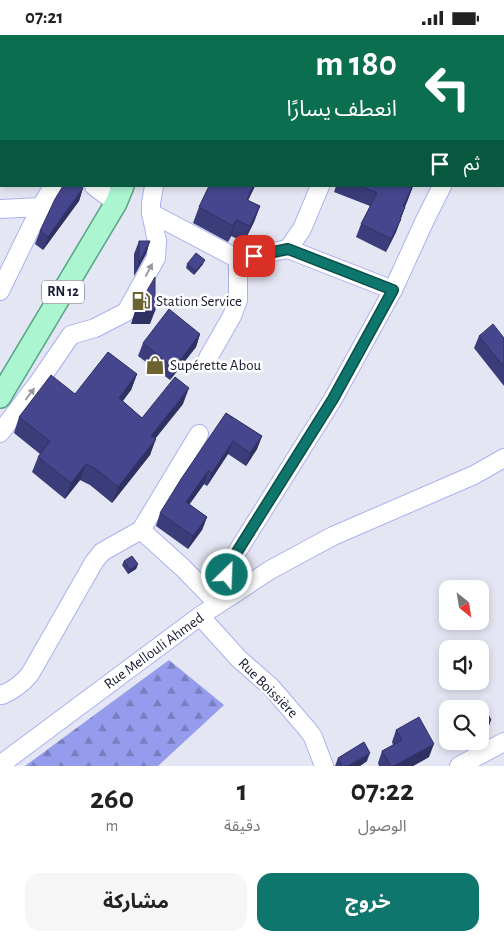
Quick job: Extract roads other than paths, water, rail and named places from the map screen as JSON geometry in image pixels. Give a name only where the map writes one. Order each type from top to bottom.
[{"type":"main road","name":"RN 12","points":[[0,397],[120,195]]},
{"type":"street","points":[[2,280],[52,187]]},
{"type":"street","points":[[97,187],[120,195]]},
{"type":"street","points":[[0,433],[71,335],[95,328],[126,313],[156,257],[157,241],[151,213],[154,187]]},
{"type":"street","points":[[288,249],[302,229],[320,187]]},
{"type":"street","points":[[225,600],[230,563],[333,399],[393,290],[424,219],[441,187]]},
{"type":"street","points":[[0,209],[41,207]]},
{"type":"street","points":[[151,213],[238,259],[288,249],[393,290]]},
{"type":"street","points":[[208,358],[232,316],[238,299],[238,259]]},
{"type":"street","points":[[0,695],[22,684],[30,674],[94,562],[102,552],[141,530],[199,434]]},
{"type":"street","name":"Rue Mellouli Ahmed","points":[[0,765],[200,616],[270,570],[333,536],[474,475],[504,458]]},
{"type":"street","points":[[141,530],[183,568],[225,600]]},
{"type":"street","name":"Rue Boissière","points":[[200,616],[239,659],[271,687],[308,730],[313,737],[324,766]]},
{"type":"street","points":[[460,766],[504,742]]},
{"type":"place","name":"Station Service","points":[[141,301]]},
{"type":"place","name":"Supérette Abou","points":[[155,365]]}]
